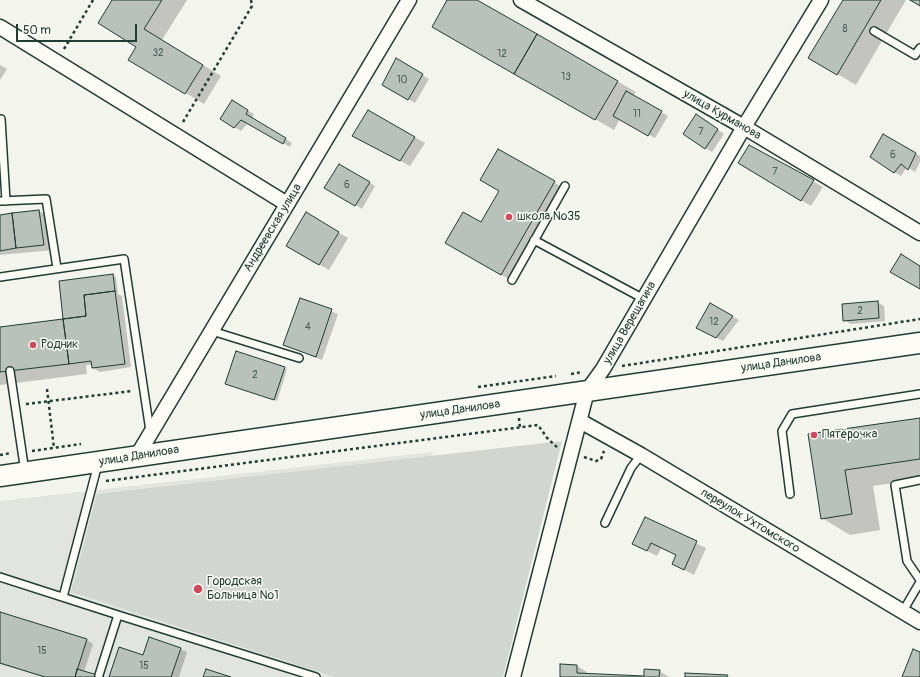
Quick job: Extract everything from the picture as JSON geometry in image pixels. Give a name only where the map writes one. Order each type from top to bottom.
[{"type":"main road","name":"улица Данилова","points":[[0,476],[99,463],[137,456],[920,343]]},
{"type":"street","name":"Андреевская улица","points":[[137,456],[409,0]]},
{"type":"street","name":"улица Курманова","points":[[521,0],[744,127],[920,233]]},
{"type":"street","name":"улица Верещагина","points":[[513,677],[587,391],[603,369],[744,127],[821,0]]},
{"type":"street","points":[[0,27],[287,204]]},
{"type":"street","name":"переулок Ухтомского","points":[[580,421],[640,455],[920,622]]},
{"type":"lane","points":[[874,31],[915,55],[920,48]]},
{"type":"lane","points":[[0,119],[3,201],[46,199],[57,268]]},
{"type":"lane","points":[[512,280],[565,186]]},
{"type":"lane","points":[[534,240],[644,299]]},
{"type":"lane","points":[[0,276],[124,259],[145,389],[150,436]]},
{"type":"lane","points":[[212,331],[299,358]]},
{"type":"lane","points":[[10,371],[25,473]]},
{"type":"lane","points":[[790,494],[782,431],[792,414],[920,394]]},
{"type":"lane","points":[[604,523],[631,468],[640,455]]},
{"type":"lane","points":[[63,597],[99,463]]},
{"type":"lane","points":[[902,611],[920,581],[907,561],[895,484],[920,480]]},
{"type":"lane","points":[[0,577],[316,677]]},
{"type":"lane","points":[[99,675],[118,615]]},
{"type":"path","points":[[56,62],[93,0]]},
{"type":"path","points":[[175,134],[252,6],[251,0]]},
{"type":"path","points":[[566,374],[920,319]]},
{"type":"path","points":[[476,387],[558,375]]},
{"type":"path","points":[[47,389],[54,448]]},
{"type":"path","points":[[15,406],[145,389]]},
{"type":"path","points":[[94,482],[538,425],[554,446],[596,462],[601,459],[610,438]]},
{"type":"path","points":[[0,455],[84,444]]},
{"type":"shaded area","name":"Городская Больница №1","points":[[562,441],[503,677],[335,677],[71,592],[97,494]]},
{"type":"shaded area","name":"Городская Больница №1","points":[[433,452],[372,677],[0,677],[0,501]]},
{"type":"building","points":[[112,0],[162,0],[144,29],[203,65],[185,94],[128,60],[136,47],[98,23]]},
{"type":"building","points":[[447,0],[477,0],[537,34],[514,74],[432,27]]},
{"type":"building","points":[[843,0],[881,0],[837,75],[808,58]]},
{"type":"building","points":[[910,0],[920,0],[920,6]]},
{"type":"building","points":[[537,34],[618,81],[595,120],[514,74]]},
{"type":"building","points":[[396,58],[423,74],[408,100],[382,85]]},
{"type":"building","points":[[626,91],[662,111],[648,136],[613,116]]},
{"type":"building","points":[[232,100],[248,110],[246,114],[286,138],[283,144],[241,120],[234,128],[220,119]]},
{"type":"building","points":[[368,110],[415,137],[400,161],[352,136]]},
{"type":"building","points":[[696,114],[718,129],[705,149],[683,134]]},
{"type":"building","points":[[883,134],[916,153],[908,170],[901,164],[894,173],[870,157]]},
{"type":"building","points":[[749,145],[814,180],[801,201],[738,163]]},
{"type":"building","name":"школа №35","points":[[498,149],[555,181],[501,275],[445,243],[463,212],[481,222],[499,191],[480,180]]},
{"type":"building","points":[[339,164],[370,182],[355,206],[324,188]]},
{"type":"building","points":[[39,210],[44,245],[16,248],[12,213]]},
{"type":"building","points":[[306,212],[339,232],[319,265],[286,246]]},
{"type":"building","points":[[12,213],[16,248],[0,251],[0,215]]},
{"type":"building","points":[[901,254],[920,266],[920,289],[890,272]]},
{"type":"building","points":[[113,274],[115,291],[84,295],[86,316],[63,319],[59,281]]},
{"type":"building","points":[[115,291],[125,364],[92,368],[91,361],[69,364],[63,319],[86,316],[84,295]]},
{"type":"building","points":[[300,298],[332,309],[316,357],[283,345]]},
{"type":"building","points":[[878,301],[879,318],[843,321],[842,304]]},
{"type":"building","points":[[710,303],[733,316],[716,338],[696,328]]},
{"type":"building","name":"Родник","points":[[63,319],[69,364],[0,372],[0,327]]},
{"type":"building","points":[[236,351],[285,367],[274,400],[225,384]]},
{"type":"building","points":[[920,418],[920,459],[845,470],[852,514],[821,519],[808,434]]},
{"type":"building","points":[[645,517],[697,541],[684,570],[672,564],[676,555],[651,543],[647,551],[632,544]]},
{"type":"building","points":[[0,612],[87,639],[75,677],[45,677],[0,663]]},
{"type":"building","points":[[149,637],[181,648],[171,677],[109,677],[119,647],[143,655]]},
{"type":"building","points":[[913,649],[920,652],[920,677],[902,677]]},
{"type":"building","points":[[560,664],[577,665],[577,673],[644,676],[644,669],[660,670],[659,677],[560,677]]},
{"type":"building","points":[[77,669],[104,677],[75,677]]},
{"type":"building","points":[[206,669],[231,677],[203,677]]},
{"type":"building","points":[[685,673],[728,675],[727,677],[685,677]]},
{"type":"place","name":"школа №35","points":[[509,217]]},
{"type":"place","name":"Родник","points":[[33,345]]},
{"type":"place","name":"Пятёрочка","points":[[814,435]]},
{"type":"place","name":"Городская Больница №1","points":[[198,589]]}]
